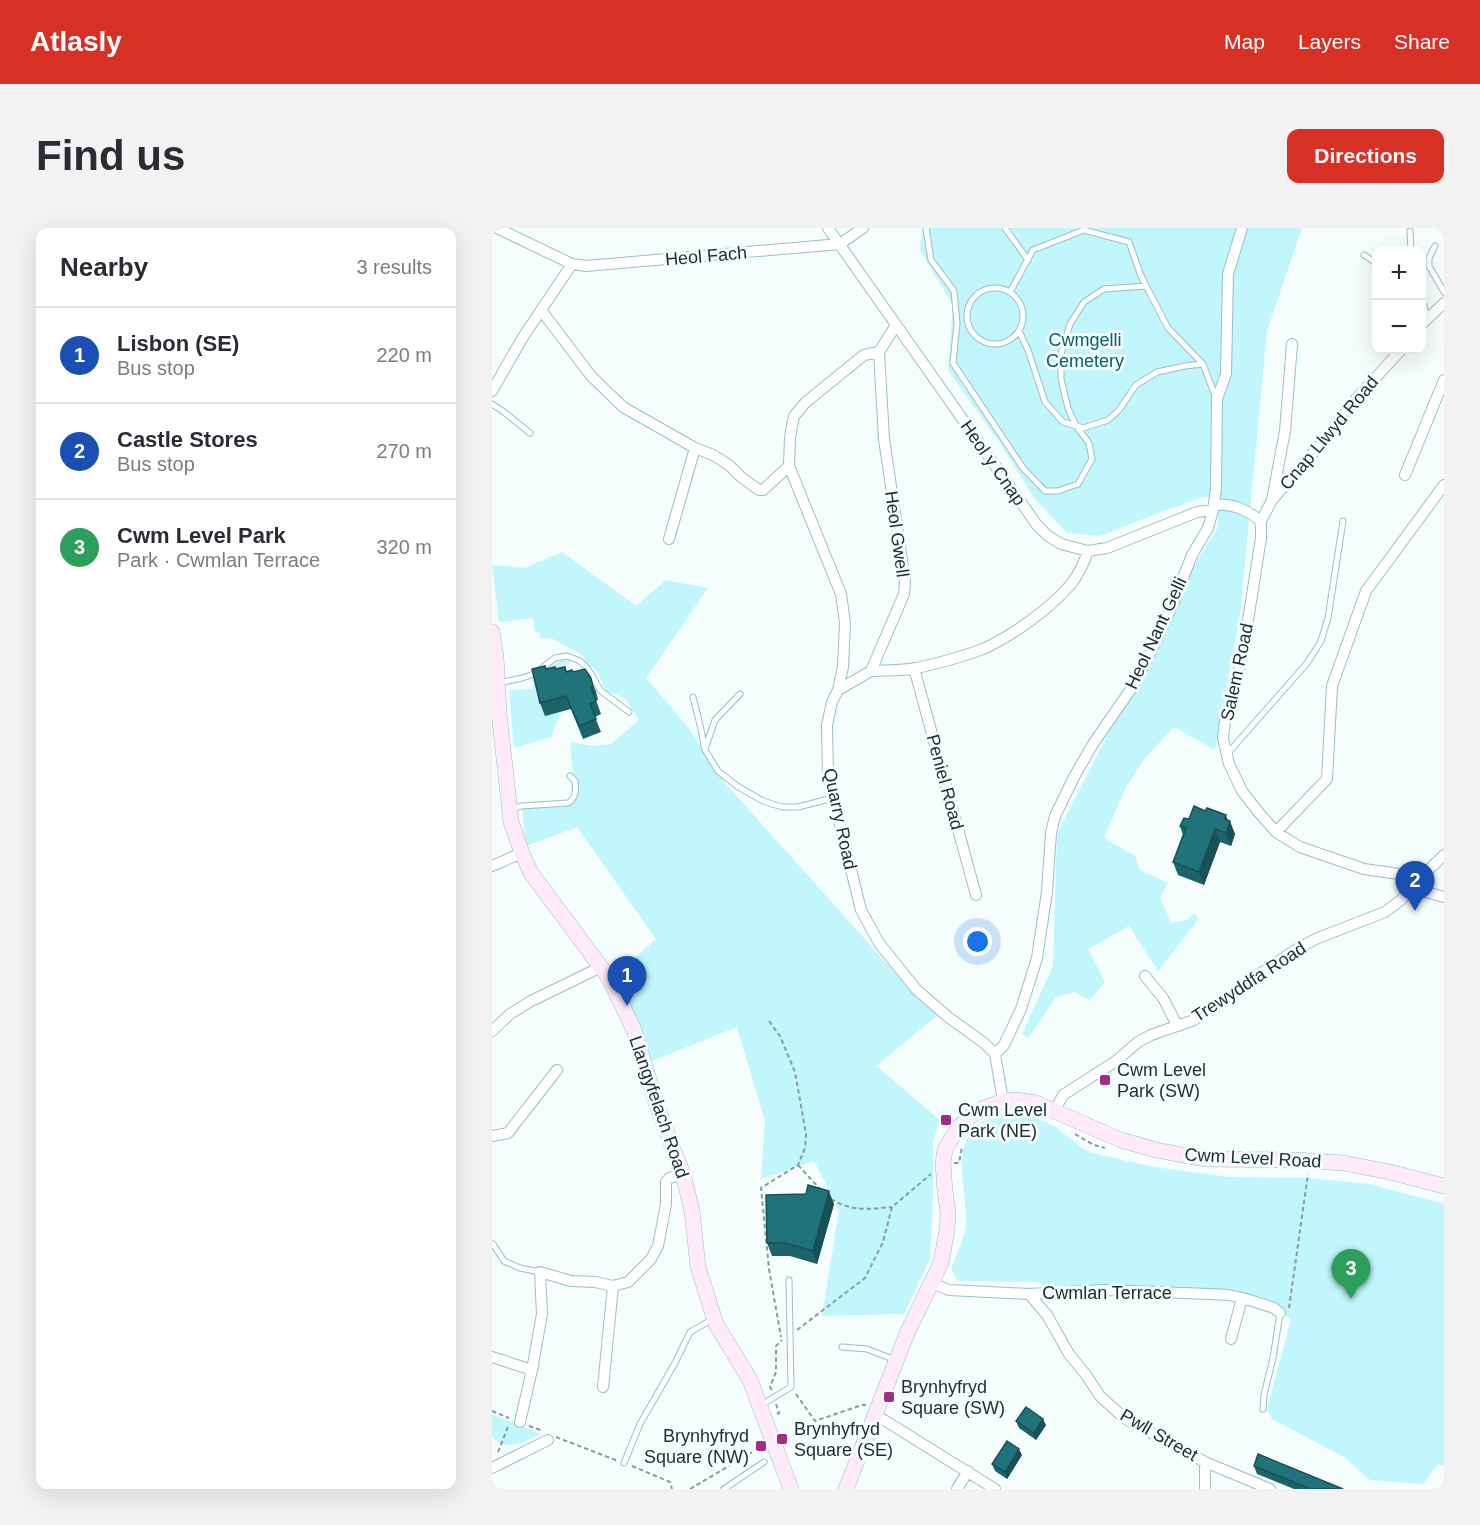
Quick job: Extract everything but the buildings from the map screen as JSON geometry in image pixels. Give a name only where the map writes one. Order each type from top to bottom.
[{"type":"main road","name":"Llangyfelach Road","points":[[492,632],[498,684],[496,714],[511,822],[531,873],[609,978],[634,1030],[658,1109],[683,1174],[692,1211],[698,1268],[716,1324],[750,1380],[791,1489]]},
{"type":"main road","name":"Cwm Level Road","points":[[846,1489],[908,1331],[941,1263],[948,1212],[943,1164],[945,1149],[959,1127],[969,1117],[984,1108],[1003,1101],[1036,1103],[1121,1140],[1166,1152],[1204,1159],[1343,1163],[1444,1186]]},
{"type":"street","name":"Heol Fach","points":[[497,228],[572,264],[586,266],[840,244]]},
{"type":"street","name":"Heol y Cnap","points":[[828,228],[1037,525],[1048,536],[1061,544],[1088,551],[1107,548],[1197,512],[1230,504],[1259,522]]},
{"type":"street","points":[[840,244],[863,228]]},
{"type":"street","name":"Heol Nant Gelli","points":[[995,1054],[1004,1045],[1022,1009],[1037,958],[1047,892],[1051,833],[1055,816],[1093,744],[1133,686],[1173,604],[1192,555],[1208,528],[1213,507],[1216,467],[1217,399],[1226,374],[1228,274],[1242,228]]},
{"type":"street","points":[[492,391],[523,337],[572,264]]},
{"type":"street","points":[[1426,320],[1444,303]]},
{"type":"street","points":[[542,310],[591,376],[623,407],[695,448],[713,455],[759,490],[763,490],[789,466]]},
{"type":"street","points":[[879,352],[896,325]]},
{"type":"street","points":[[1272,500],[1285,431],[1292,344]]},
{"type":"street","name":"Quarry Road","points":[[879,352],[864,355],[806,402],[794,416],[790,437],[789,466],[841,594],[845,623],[843,667],[827,725],[828,776],[861,910],[879,943],[916,988],[995,1054]]},
{"type":"street","name":"Heol Gwell","points":[[871,671],[904,594],[905,581],[884,439],[879,352]]},
{"type":"street","name":"Cnap Llwyd Road","points":[[1259,522],[1272,500],[1326,438],[1356,399],[1397,354]]},
{"type":"street","points":[[1405,475],[1444,380]]},
{"type":"street","points":[[669,539],[695,448]]},
{"type":"street","points":[[1276,832],[1327,779],[1332,686],[1366,591],[1444,485]]},
{"type":"street","name":"Salem Road","points":[[1259,522],[1243,652],[1223,738],[1229,764],[1242,791],[1276,832],[1300,847],[1364,868],[1399,874],[1426,892],[1444,897]]},
{"type":"street","points":[[838,690],[871,671],[914,668],[984,648],[1016,630],[1050,606],[1072,583],[1088,551]]},
{"type":"street","name":"Peniel Road","points":[[914,668],[976,895]]},
{"type":"street","points":[[492,866],[522,853]]},
{"type":"street","name":"Trewyddfa Road","points":[[1055,1110],[1063,1095],[1116,1061],[1138,1042],[1194,1020],[1227,999],[1255,977],[1318,938],[1385,912],[1401,900],[1444,855]]},
{"type":"street","points":[[492,1030],[531,1000],[601,967]]},
{"type":"street","points":[[1145,976],[1163,998],[1177,1025]]},
{"type":"street","points":[[995,1054],[1003,1101]]},
{"type":"street","points":[[492,1136],[508,1133],[557,1070]]},
{"type":"street","points":[[516,1421],[532,1370],[542,1314],[540,1272],[571,1281],[595,1282],[613,1286],[628,1282],[651,1259],[658,1246],[666,1204],[666,1182],[669,1178],[683,1174]]},
{"type":"street","name":"Cwmlan Terrace","points":[[931,1283],[949,1290],[1029,1294],[1105,1290],[1229,1295],[1274,1308],[1279,1319]]},
{"type":"street","points":[[603,1387],[613,1286]]},
{"type":"street","name":"Pwll Street","points":[[1029,1294],[1047,1315],[1069,1354],[1100,1396],[1124,1418],[1205,1462],[1270,1489]]},
{"type":"street","points":[[1231,1339],[1242,1298]]},
{"type":"street","points":[[492,1357],[532,1370]]},
{"type":"street","points":[[877,1411],[884,1420],[995,1489]]},
{"type":"street","points":[[495,1461],[551,1438]]},
{"type":"street","points":[[1205,1462],[1205,1489]]},
{"type":"street","points":[[957,1489],[968,1472]]},
{"type":"lane","points":[[926,228],[931,260],[954,291],[957,323],[953,363],[1023,468],[1045,491],[1058,492],[1078,484],[1092,459],[1089,443],[1076,426],[1068,408],[1061,379],[1061,354],[1070,324],[1084,302],[1104,289],[1146,286]]},
{"type":"lane","points":[[1005,228],[1028,260]]},
{"type":"lane","points":[[1010,292],[1033,250],[1084,230],[1129,242],[1141,276],[1168,328],[1203,364],[1217,399]]},
{"type":"lane","points":[[1410,231],[1411,246]]},
{"type":"lane","points":[[1435,246],[1429,258],[1429,266],[1444,292]]},
{"type":"lane","points":[[1364,255],[1372,260]]},
{"type":"lane","points":[[1001,288],[1010,292],[1021,305],[1023,314],[1019,331],[1013,338],[1004,342],[986,343],[977,338],[967,322],[969,304],[983,290],[1001,288]]},
{"type":"lane","points":[[1019,331],[1028,350],[1045,402],[1063,422],[1083,428],[1108,420],[1119,410],[1136,386],[1157,372],[1203,364]]},
{"type":"lane","points":[[492,404],[530,433]]},
{"type":"lane","points":[[1227,755],[1308,662],[1321,641],[1328,618],[1343,521]]},
{"type":"lane","points":[[498,684],[534,674],[555,658],[567,656],[580,661],[588,669],[601,692],[629,712]]},
{"type":"lane","points":[[705,750],[715,720],[740,694]]},
{"type":"lane","points":[[693,697],[705,750],[718,771],[737,786],[763,801],[782,807],[798,807],[833,798]]},
{"type":"lane","points":[[510,809],[572,801],[576,788],[575,781],[570,776]]},
{"type":"lane","points":[[493,1244],[504,1261],[520,1268],[540,1272]]},
{"type":"lane","points":[[762,1412],[774,1397],[791,1387],[789,1280]]},
{"type":"lane","points":[[624,1463],[640,1424],[690,1332],[715,1319]]},
{"type":"lane","points":[[1263,1409],[1279,1319]]},
{"type":"lane","points":[[842,1347],[867,1349],[896,1361]]},
{"type":"lane","points":[[724,1489],[764,1462]]},
{"type":"path","points":[[762,1412],[779,1413],[770,1387],[776,1372],[776,1346],[782,1340],[770,1269],[761,1188],[798,1165],[805,1148],[806,1134],[795,1072],[780,1036],[769,1021]]},
{"type":"path","points":[[1279,1319],[1288,1314],[1310,1161]]},
{"type":"path","points":[[790,1335],[866,1278],[883,1242],[892,1207],[943,1164]]},
{"type":"path","points":[[798,1165],[821,1189]]},
{"type":"path","points":[[828,1198],[843,1206],[862,1209],[892,1207]]},
{"type":"path","points":[[791,1387],[815,1421],[862,1405],[877,1411]]},
{"type":"path","points":[[495,1461],[516,1421]]},
{"type":"path","points":[[551,1438],[624,1463],[670,1482],[672,1489]]},
{"type":"path","points":[[690,1489],[756,1450],[758,1440]]},
{"type":"green space","name":"Cwmgelli Cemetery","points":[[922,228],[1302,228],[1267,331],[1240,615],[1215,750],[1174,727],[1145,758],[1126,787],[1104,838],[1135,856],[1140,870],[1168,883],[1160,897],[1171,923],[1187,920],[1195,913],[1198,920],[1158,971],[1129,926],[1088,949],[1105,982],[1090,1000],[1075,992],[1056,997],[1028,1038],[1022,1034],[1053,966],[1057,834],[1194,565],[1217,529],[1220,498],[1203,497],[1100,536],[1067,533],[1035,499],[999,442],[948,370],[953,305],[920,250]]},
{"type":"green space","points":[[562,552],[636,606],[666,580],[708,588],[646,678],[687,726],[724,782],[889,966],[938,1015],[876,1066],[940,1120],[933,1141],[930,1259],[904,1314],[822,1316],[839,1210],[814,1161],[761,1179],[765,1121],[737,1027],[652,1061],[618,973],[656,939],[577,827],[526,846],[522,808],[573,804],[577,794],[577,782],[573,775],[570,742],[594,746],[611,744],[639,720],[625,698],[606,691],[598,673],[586,664],[584,657],[551,638],[540,638],[540,633],[535,631],[533,618],[499,622],[492,565],[525,568]]},
{"type":"green space","points":[[559,661],[570,661],[569,664],[552,674],[562,711],[551,737],[514,748],[509,690],[534,689],[532,680]]},
{"type":"green space","points":[[1010,1113],[1027,1114],[1054,1126],[1083,1149],[1096,1154],[1154,1167],[1229,1177],[1309,1178],[1369,1184],[1444,1204],[1444,1465],[1437,1465],[1423,1484],[1370,1480],[1344,1457],[1272,1419],[1267,1409],[1291,1320],[1274,1304],[1243,1294],[1051,1288],[1037,1282],[958,1281],[951,1268],[966,1224],[962,1165],[966,1142],[971,1132],[980,1124],[992,1117]]},
{"type":"green space","points":[[492,1414],[541,1434],[516,1444],[498,1442],[492,1437]]},
{"type":"place","name":"Castle Stores","points":[[1415,911]]},
{"type":"place","name":"Lisbon (SE)","points":[[627,1006]]},
{"type":"place","name":"Cwm Level Park (SW)","points":[[1105,1080]]},
{"type":"place","name":"Cwm Level Park (NE)","points":[[946,1120]]},
{"type":"place","name":"Cwm Level Park","points":[[1351,1299]]},
{"type":"place","name":"Brynhyfryd Square (SW)","points":[[889,1397]]},
{"type":"place","name":"Brynhyfryd Square (SE)","points":[[782,1439]]},
{"type":"place","name":"Brynhyfryd Square (NW)","points":[[761,1446]]}]
